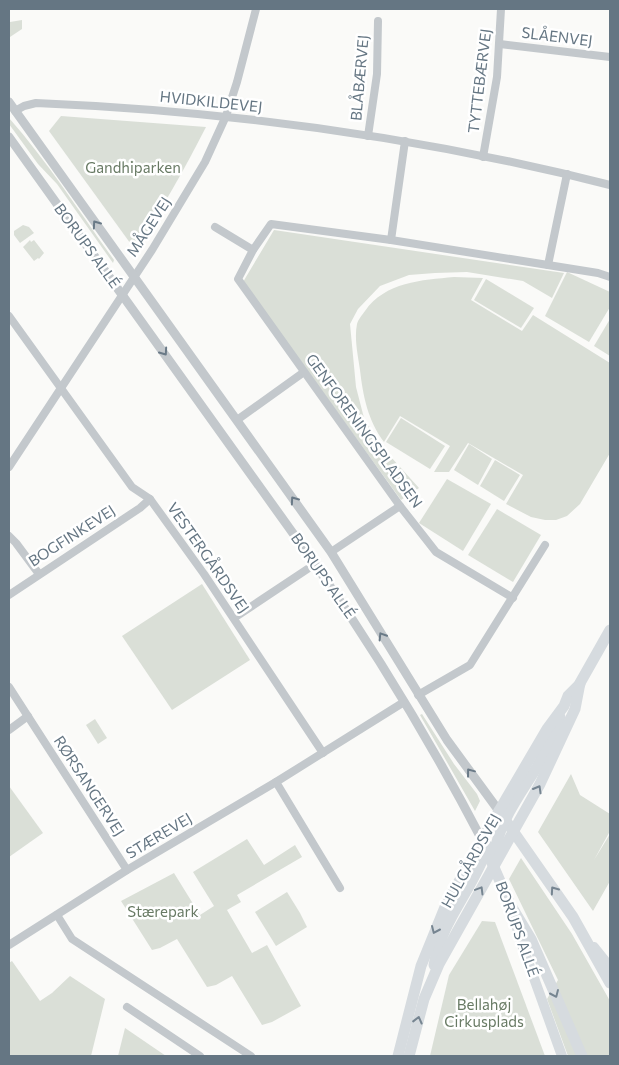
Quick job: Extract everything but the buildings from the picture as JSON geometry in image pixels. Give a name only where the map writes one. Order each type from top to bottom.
[{"type":"main road","name":"HULGÅRDSVEJ","points":[[398,1056],[428,944],[445,907],[502,816],[547,730],[564,706],[568,696],[580,683],[610,630]]},
{"type":"main road","name":"HULGÅRDSVEJ","points":[[410,1056],[424,999],[432,979],[449,944],[514,832],[556,753],[575,709],[580,683]]},
{"type":"main road","name":"BORUPS ALLÉ","points":[[502,816],[581,931],[610,967]]},
{"type":"main road","points":[[494,867],[502,816]]},
{"type":"main road","name":"BORUPS ALLÉ","points":[[484,845],[510,904],[521,942],[562,1056]]},
{"type":"main road","points":[[432,979],[436,950],[484,845]]},
{"type":"main road","points":[[510,904],[531,939],[582,1056]]},
{"type":"main road","points":[[581,931],[610,983]]},
{"type":"street","name":"MÅGEVEJ","points":[[9,466],[134,276],[205,162],[226,116],[240,74],[256,9]]},
{"type":"street","name":"TYTTEBÆRVEJ","points":[[483,157],[497,77],[501,9]]},
{"type":"street","name":"BLÅBÆRVEJ","points":[[368,136],[377,74],[378,21]]},
{"type":"street","name":"SLÅENVEJ","points":[[500,44],[610,57]]},
{"type":"street","points":[[9,102],[12,110]]},
{"type":"street","name":"HVIDKILDEVEJ","points":[[12,110],[36,103],[123,107],[226,116],[405,142],[567,174],[610,185]]},
{"type":"street","name":"BORUPS ALLÉ","points":[[12,110],[134,276],[331,552],[446,740],[502,816]]},
{"type":"street","name":"BORUPS ALLÉ","points":[[9,137],[316,564],[366,638],[484,845]]},
{"type":"street","points":[[391,240],[405,142]]},
{"type":"street","points":[[548,265],[567,174]]},
{"type":"street","name":"GENFORENINGSPLADSEN","points":[[513,598],[436,552],[400,506],[238,279],[253,250],[271,224],[391,240],[598,273],[610,277]]},
{"type":"street","points":[[215,227],[253,250]]},
{"type":"street","name":"VESTERGÅRDSVEJ","points":[[9,316],[132,487],[150,500],[234,618],[323,753]]},
{"type":"street","points":[[237,420],[304,372]]},
{"type":"street","name":"BOGFINKEVEJ","points":[[9,595],[150,500]]},
{"type":"street","name":"BORUPS ALLÉ","points":[[331,552],[400,506]]},
{"type":"street","points":[[9,536],[39,574]]},
{"type":"street","points":[[418,695],[470,665],[545,545]]},
{"type":"street","points":[[234,618],[316,564]]},
{"type":"street","name":"RØRSANGERVEJ","points":[[9,687],[127,870]]},
{"type":"street","name":"STÆREVEJ","points":[[9,945],[127,870],[276,782],[404,702]]},
{"type":"street","points":[[9,730],[28,716]]},
{"type":"street","points":[[276,782],[340,888]]},
{"type":"street","points":[[57,915],[72,939],[251,1056]]},
{"type":"street","points":[[127,1007],[200,1056]]},
{"type":"green space","points":[[22,20],[22,29],[10,37],[10,22]]},
{"type":"green space","name":"Gandhiparken","points":[[61,116],[206,127],[174,187],[138,246],[133,247],[49,131]]},
{"type":"green space","points":[[9,118],[63,188],[114,260],[113,263],[57,184],[38,164],[9,124]]},
{"type":"green space","points":[[23,225],[29,227],[34,233],[20,243],[14,235],[14,231]]},
{"type":"green space","points":[[274,230],[564,273],[552,298],[523,281],[467,272],[409,275],[380,286],[358,309],[350,324],[356,387],[364,418],[381,446],[419,488],[401,500],[243,282]]},
{"type":"green space","points":[[30,240],[31,242],[34,240],[44,253],[39,259],[34,261],[23,247]]},
{"type":"green space","points":[[567,272],[610,292],[610,307],[589,342],[545,316]]},
{"type":"green space","points":[[454,277],[483,278],[471,300],[522,331],[533,315],[610,363],[610,453],[580,504],[567,516],[556,520],[545,520],[531,517],[506,504],[523,475],[468,443],[449,472],[434,472],[450,446],[400,416],[384,442],[374,426],[367,408],[361,380],[356,341],[358,321],[373,301],[394,288],[417,281]]},
{"type":"green space","points":[[486,279],[534,308],[521,328],[474,300]]},
{"type":"green space","points":[[610,319],[610,356],[594,346]]},
{"type":"green space","points":[[401,418],[445,446],[430,469],[386,442]]},
{"type":"green space","points":[[469,444],[492,459],[478,485],[454,470]]},
{"type":"green space","points":[[495,460],[520,475],[504,501],[480,486]]},
{"type":"green space","points":[[447,479],[491,504],[463,551],[419,523]]},
{"type":"green space","points":[[497,509],[541,535],[513,582],[468,555]]},
{"type":"green space","points":[[202,584],[250,660],[172,710],[122,636]]},
{"type":"green space","points":[[422,714],[454,764],[477,794],[480,801],[475,811],[420,715]]},
{"type":"green space","points":[[95,719],[107,738],[98,744],[86,725]]},
{"type":"green space","points":[[571,774],[580,795],[610,814],[610,831],[594,860],[610,834],[610,881],[593,911],[538,832]]},
{"type":"green space","points":[[9,786],[43,833],[9,857]]},
{"type":"green space","name":"Stærepark","points":[[247,839],[264,865],[295,845],[302,857],[237,895],[241,902],[227,910],[252,953],[267,945],[301,1006],[272,1022],[262,1025],[232,976],[216,985],[207,987],[177,939],[152,950],[121,901],[174,873],[200,915],[214,906],[193,872]]},
{"type":"green space","points":[[521,858],[572,934],[610,1001],[610,1056],[568,1056],[547,999],[558,980],[509,879]]},
{"type":"green space","points":[[287,892],[307,927],[276,946],[255,912]]},
{"type":"green space","name":"Bellahøj Cirkusplads","points":[[482,921],[495,922],[545,1056],[430,1056],[449,975]]},
{"type":"green space","points":[[12,961],[40,1001],[52,993],[70,976],[105,999],[91,1056],[9,1056],[9,963]]},
{"type":"green space","points":[[125,1028],[166,1056],[118,1056]]}]
